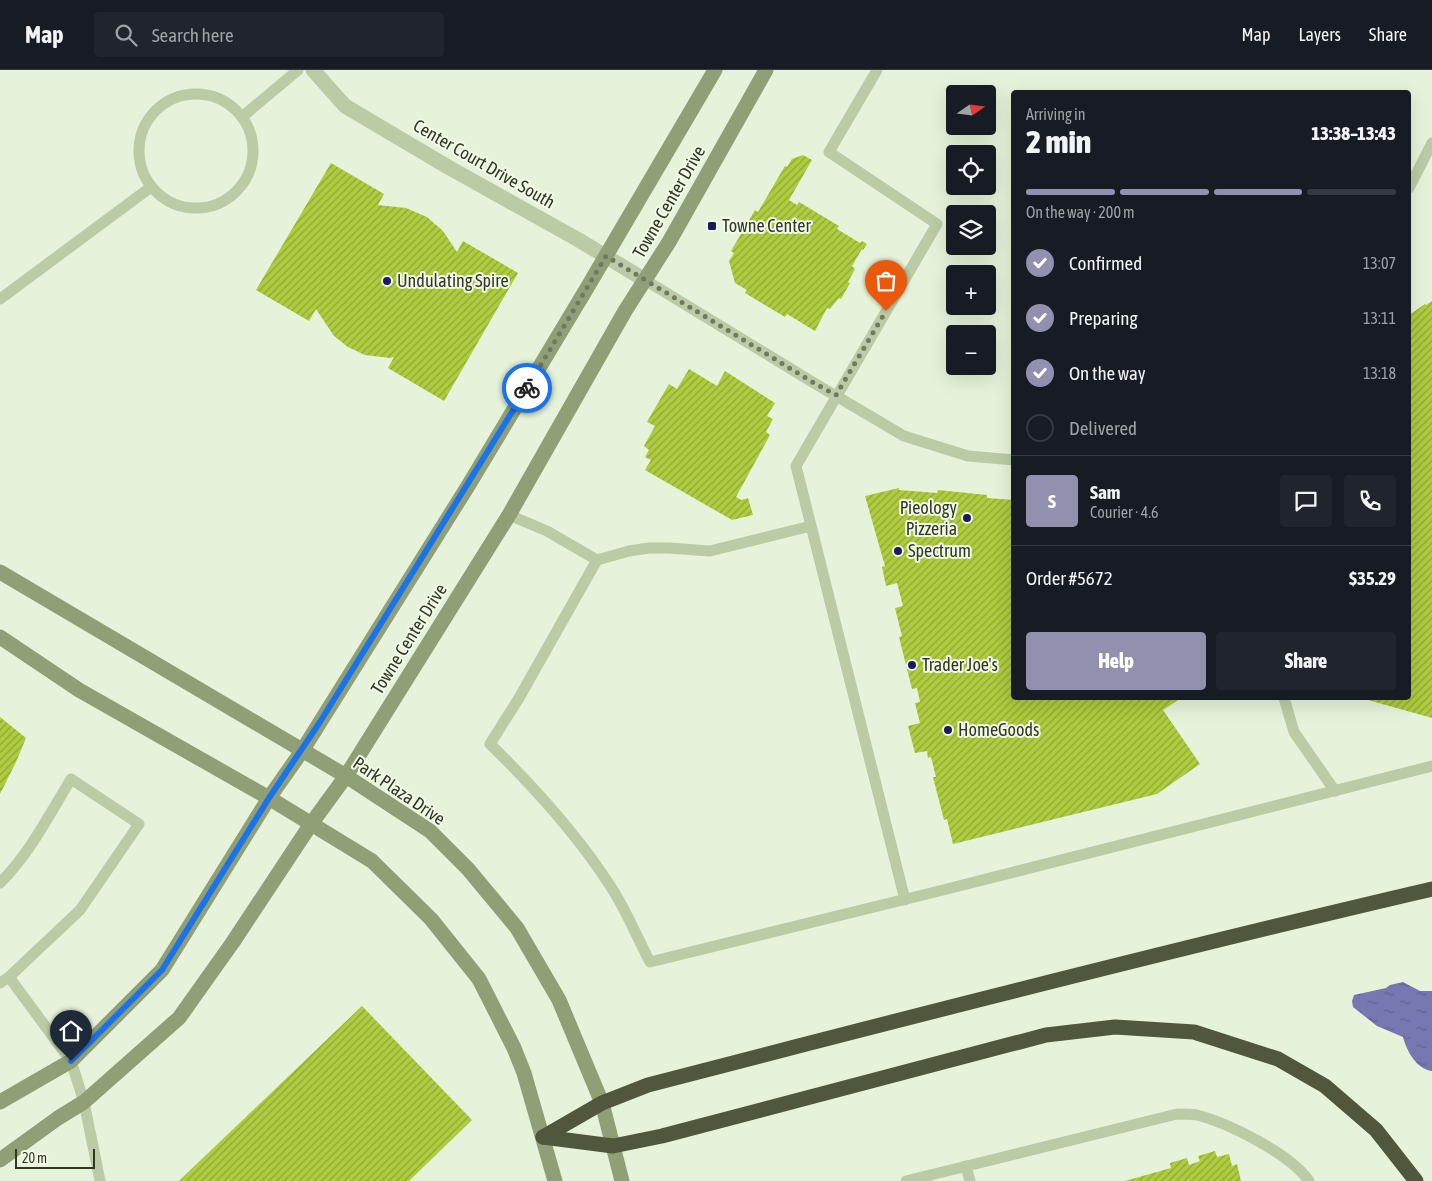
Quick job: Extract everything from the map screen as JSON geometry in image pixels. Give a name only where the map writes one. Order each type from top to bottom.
[{"type":"highway","points":[[543,1137],[602,1102],[648,1084],[1302,919],[1432,889]]},
{"type":"highway","points":[[543,1137],[613,1146],[662,1136],[1046,1035],[1115,1026],[1194,1032],[1278,1059],[1325,1086],[1376,1130],[1416,1181]]},
{"type":"street","name":"Center Court Drive South","points":[[313,70],[345,106],[645,280]]},
{"type":"street","name":"Towne Center Drive","points":[[0,1102],[71,1061],[162,970],[468,486],[715,70]]},
{"type":"street","name":"Towne Center Drive","points":[[0,1160],[58,1118],[84,1102],[179,1018],[233,942],[311,824],[346,776],[509,515],[625,310],[669,242],[766,70]]},
{"type":"street","name":"Park Plaza Drive","points":[[0,572],[346,776],[430,831],[468,869],[517,928],[559,1000],[602,1102],[622,1181]]},
{"type":"street","points":[[0,637],[79,690],[269,798],[372,861],[431,919],[479,979],[514,1048],[524,1073],[555,1181]]},
{"type":"lane","points":[[242,117],[298,70]]},
{"type":"lane","points":[[877,70],[829,152],[937,224],[796,466],[905,900]]},
{"type":"lane","points":[[195,93],[216,98],[229,104],[242,117],[250,133],[253,150],[251,168],[243,184],[231,197],[207,207],[180,206],[164,199],[151,187],[142,171],[139,153],[141,135],[148,118],[161,105],[177,96],[195,93]]},
{"type":"lane","points":[[1411,185],[1428,158],[1432,143]]},
{"type":"lane","points":[[0,299],[151,187]]},
{"type":"lane","points":[[645,280],[904,436],[968,456],[1011,460]]},
{"type":"lane","points":[[509,515],[547,531],[597,560]]},
{"type":"lane","points":[[812,526],[710,551],[648,548],[597,560],[490,744],[527,780],[566,826],[612,888],[650,962],[905,900],[1432,766]]},
{"type":"lane","points":[[1285,700],[1294,732],[1335,791]]},
{"type":"lane","points":[[0,884],[25,855],[71,779],[139,824],[80,910],[4,980],[71,1061],[84,1102],[100,1181]]},
{"type":"lane","points":[[906,1181],[1177,1114],[1204,1118],[1241,1132],[1292,1163],[1309,1181]]},
{"type":"lane","points":[[966,1166],[970,1181]]},
{"type":"water","points":[[1403,982],[1420,991],[1432,991],[1432,1071],[1421,1067],[1413,1059],[1403,1037],[1377,1026],[1353,1007],[1354,995]]},
{"type":"building","points":[[803,155],[812,160],[789,200],[797,205],[799,202],[839,226],[837,229],[860,243],[862,241],[867,244],[852,266],[855,269],[841,299],[839,298],[830,309],[827,308],[815,331],[787,314],[785,317],[745,293],[747,290],[735,283],[729,261],[734,253],[731,251],[755,210],[758,212],[785,166],[787,167],[792,159]]},
{"type":"building","points":[[331,163],[384,194],[378,205],[406,208],[427,217],[443,231],[457,252],[463,241],[518,273],[444,401],[388,368],[394,357],[365,355],[348,347],[334,336],[316,309],[309,321],[256,290]]},
{"type":"building","points":[[1432,301],[1432,718],[1368,700],[1411,700],[1411,314]]},
{"type":"building","points":[[689,369],[717,386],[725,371],[775,403],[767,416],[773,419],[766,432],[770,435],[736,497],[741,500],[748,498],[753,515],[732,520],[645,470],[651,460],[645,457],[649,450],[644,446],[655,426],[647,422],[669,384],[677,389]]},
{"type":"building","points":[[899,488],[899,490],[937,493],[938,490],[987,495],[987,498],[1011,500],[1011,700],[1178,700],[1163,710],[1200,764],[1157,794],[953,844],[947,819],[944,820],[933,777],[936,777],[931,757],[928,758],[927,751],[915,753],[908,726],[920,723],[915,703],[920,702],[917,688],[912,689],[899,637],[902,636],[895,608],[903,606],[897,583],[886,586],[882,567],[885,566],[865,496]]},
{"type":"building","points":[[0,717],[26,738],[0,794]]},
{"type":"building","points":[[362,1006],[472,1120],[409,1181],[179,1181]]},
{"type":"building","points":[[1215,1151],[1217,1157],[1229,1154],[1232,1166],[1237,1164],[1241,1181],[1125,1181],[1171,1168],[1170,1163],[1187,1158],[1189,1165],[1200,1161],[1198,1156]]},
{"type":"way so far","points":[[527,388],[606,256],[836,395],[886,311]]},
{"type":"place","name":"Towne Center","points":[[712,226]]},
{"type":"place","name":"Undulating Spire","points":[[387,281]]},
{"type":"place","name":"Pieology Pizzeria","points":[[967,518]]},
{"type":"place","name":"Spectrum","points":[[898,551]]},
{"type":"place","name":"Trader Joe's","points":[[912,665]]},
{"type":"place","name":"HomeGoods","points":[[948,730]]},
{"type":"route","points":[[71,1061],[162,970],[269,798],[302,751],[527,388]]}]
